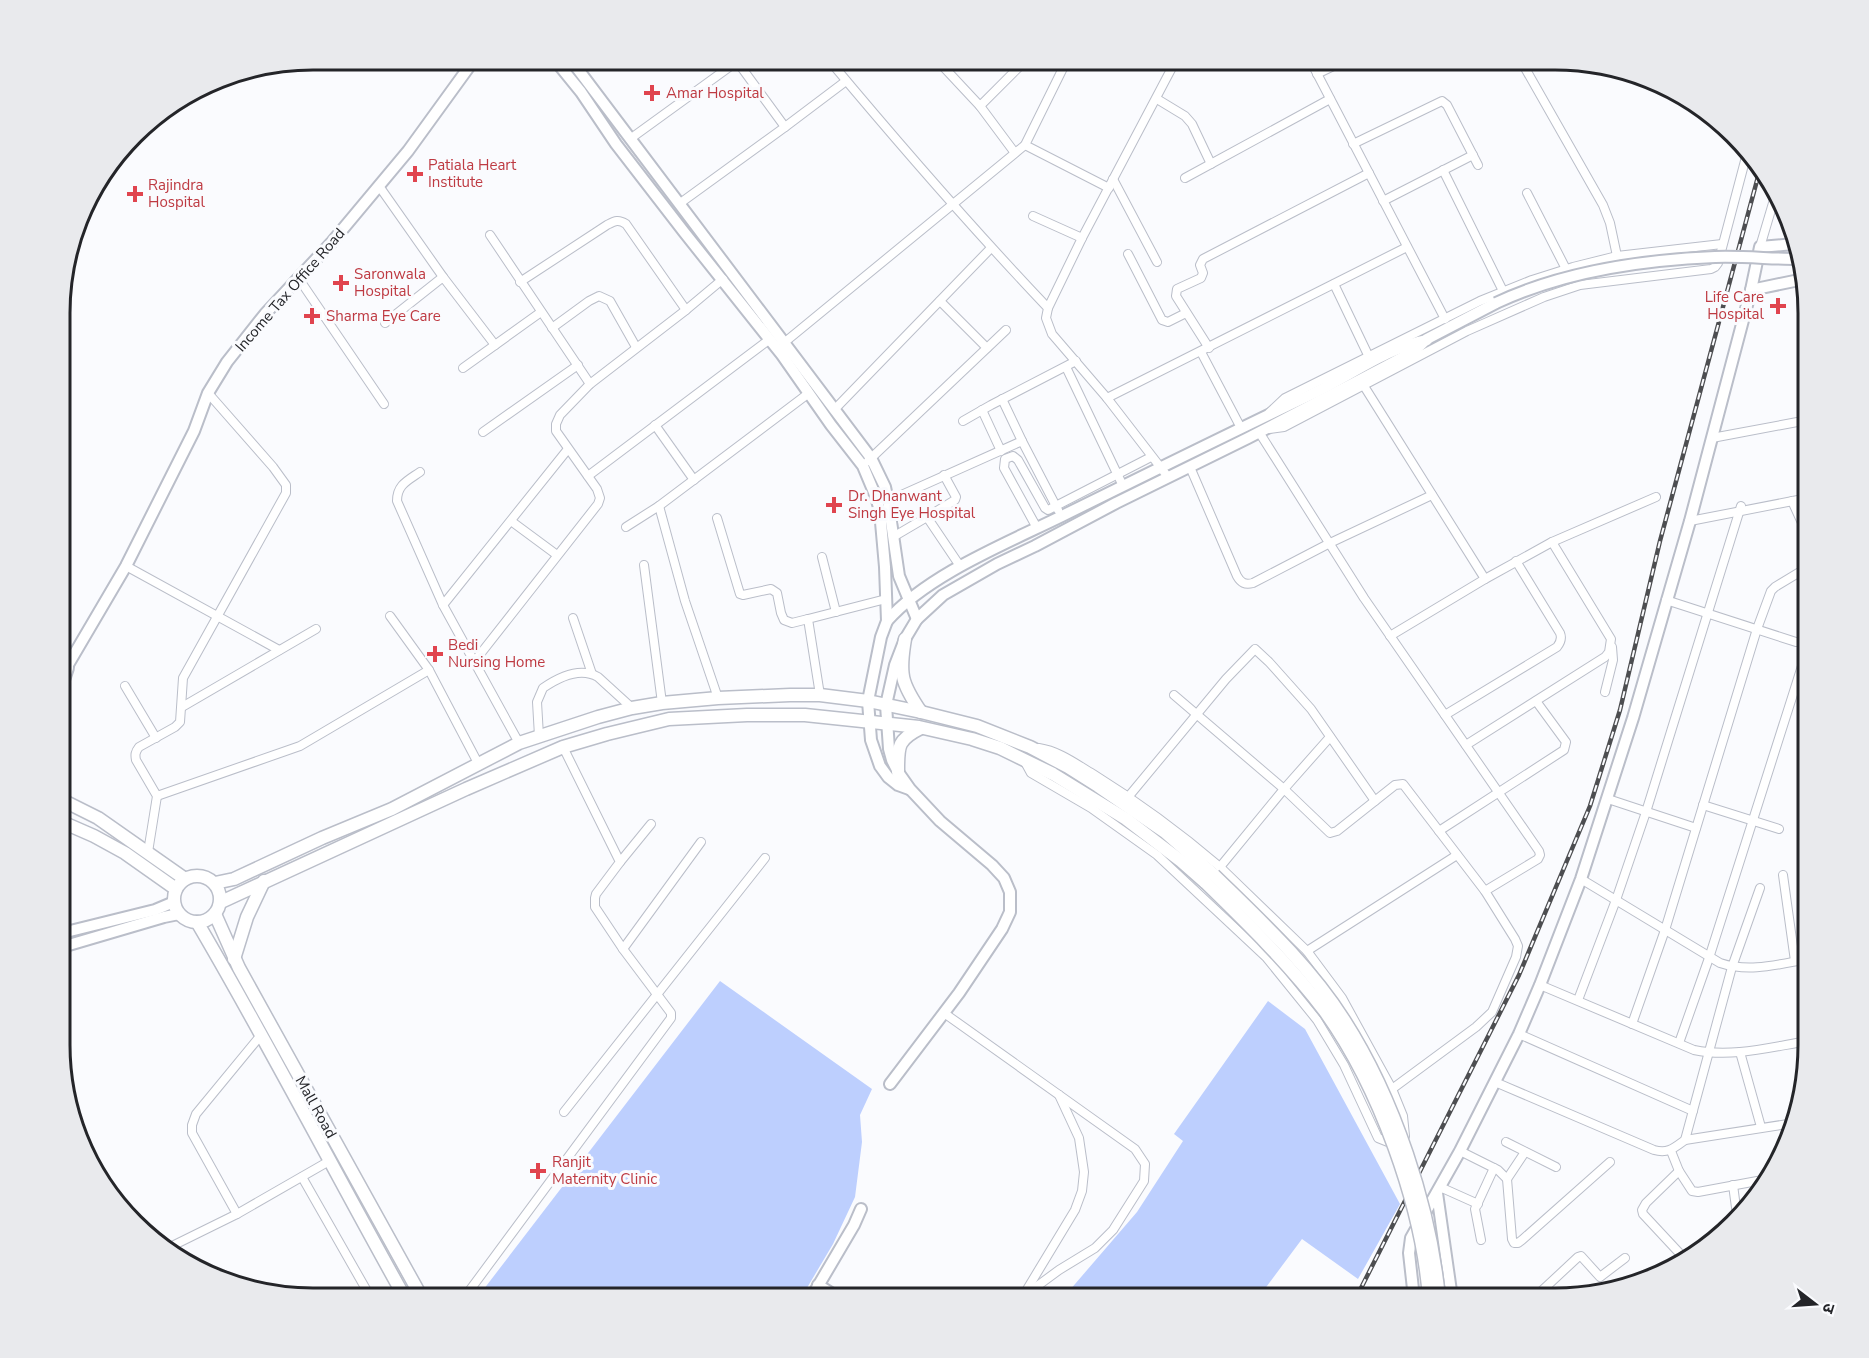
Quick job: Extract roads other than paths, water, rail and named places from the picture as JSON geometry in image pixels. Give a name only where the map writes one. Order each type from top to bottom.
[{"type":"main road","name":"Income Tax Office Road","points":[[70,661],[126,566],[194,431],[208,393],[227,362],[408,151],[467,70]]},
{"type":"main road","points":[[563,70],[616,144],[684,232],[723,279],[785,342],[885,487],[899,576],[917,619]]},
{"type":"main road","points":[[578,70],[679,204],[817,405],[867,462],[880,511],[887,621],[881,637],[868,701],[871,740],[880,766],[898,785],[910,789]]},
{"type":"main road","points":[[1413,1288],[1409,1245],[1411,1238],[1460,1151],[1519,1034],[1581,879],[1608,799],[1690,519],[1751,290],[1760,247],[1788,245]]},
{"type":"main road","points":[[887,621],[908,600],[960,566],[1037,528],[1059,512],[1123,486],[1412,343],[1427,339],[1496,303],[1547,283],[1631,264],[1716,257],[1792,259]]},
{"type":"main road","points":[[1751,290],[1796,281]]},
{"type":"main road","points":[[890,1084],[944,1013],[1002,929],[1010,912],[1010,892],[1005,878],[940,821],[910,789],[898,772],[889,749],[886,705],[895,665],[905,639],[917,619],[943,595],[997,564],[1262,431],[1413,352],[1427,339]]},
{"type":"main road","points":[[905,639],[901,662],[903,680],[907,691],[921,712]]},
{"type":"main road","points":[[215,883],[234,879],[322,838],[392,809],[519,743],[632,708],[718,698],[820,695],[868,701],[977,726],[1030,747],[1068,767],[1165,832],[1275,936],[1318,985],[1344,1020],[1368,1061],[1397,1127],[1419,1196],[1433,1251],[1438,1288]]},
{"type":"main road","points":[[221,902],[563,747],[669,719],[805,715],[921,728],[972,739],[1024,759],[1082,791],[1126,819],[1181,861],[1213,875],[1323,1009],[1350,1050],[1376,1102],[1403,1175],[1421,1238],[1428,1288]]},
{"type":"main road","points":[[898,772],[900,744],[907,735],[921,728]]},
{"type":"main road","points":[[70,804],[98,818],[185,879]]},
{"type":"main road","points":[[70,826],[116,848],[176,889]]},
{"type":"main road","points":[[198,875],[215,883],[219,889],[221,902],[215,914],[204,921],[197,922],[190,921],[179,914],[174,902],[176,889],[185,879],[198,875]]},
{"type":"main road","points":[[234,959],[247,918],[264,881]]},
{"type":"main road","points":[[70,931],[155,910],[174,902]]},
{"type":"main road","points":[[70,945],[179,914]]},
{"type":"main road","name":"Mall Road","points":[[215,914],[234,959],[416,1288]]},
{"type":"main road","name":"Mall Road","points":[[197,922],[331,1160],[400,1288]]},
{"type":"main road","points":[[1439,1190],[1451,1288]]},
{"type":"main road","points":[[816,1288],[854,1225],[861,1209]]},
{"type":"main road","points":[[818,1285],[823,1288]]},
{"type":"street","points":[[630,139],[725,70]]},
{"type":"street","points":[[743,70],[785,128]]},
{"type":"street","points":[[839,70],[902,147],[991,248],[1048,308]]},
{"type":"street","points":[[946,70],[980,106],[1015,153]]},
{"type":"street","points":[[980,106],[1016,70]]},
{"type":"street","points":[[785,342],[1025,144],[1062,70]]},
{"type":"street","points":[[1168,477],[1107,398],[1052,334],[1046,318],[1048,308],[1082,238],[1171,70]]},
{"type":"street","points":[[1315,70],[1446,319]]},
{"type":"street","points":[[1317,74],[1325,70]]},
{"type":"street","points":[[1527,70],[1603,206],[1610,223],[1617,256]]},
{"type":"street","points":[[679,204],[846,81]]},
{"type":"street","points":[[1157,99],[1185,116],[1192,124],[1211,164]]},
{"type":"street","points":[[1185,178],[1330,99]]},
{"type":"street","points":[[1353,144],[1442,101],[1447,105],[1478,165]]},
{"type":"street","points":[[1025,144],[1109,188]]},
{"type":"street","points":[[1383,201],[1473,155]]},
{"type":"street","points":[[1485,891],[1538,859],[1539,851],[1364,598],[1262,431],[1284,427],[1467,331],[1544,297],[1580,285],[1715,267],[1718,263],[1745,162]]},
{"type":"street","points":[[1443,170],[1503,291]]},
{"type":"street","points":[[1241,428],[1176,293],[1178,289],[1201,278],[1203,273],[1200,265],[1203,259],[1369,173]]},
{"type":"street","points":[[1113,179],[1156,261]]},
{"type":"street","points":[[379,186],[443,277],[495,345]]},
{"type":"street","points":[[1527,193],[1566,269]]},
{"type":"street","points":[[1760,247],[1772,205]]},
{"type":"street","points":[[1033,216],[1082,238]]},
{"type":"street","points":[[520,282],[607,225],[620,220],[626,224],[686,310]]},
{"type":"street","points":[[490,235],[590,384]]},
{"type":"street","points":[[1268,414],[1285,398],[1503,291],[1566,269],[1617,256],[1722,244]]},
{"type":"street","points":[[1107,398],[1407,247]]},
{"type":"street","points":[[834,410],[991,248]]},
{"type":"street","points":[[1128,254],[1162,320],[1168,322],[1186,313]]},
{"type":"street","points":[[385,323],[443,277]]},
{"type":"street","points":[[300,279],[384,404]]},
{"type":"street","points":[[474,663],[598,504],[599,494],[556,431],[560,415],[590,384],[723,279]]},
{"type":"street","points":[[1334,284],[1369,357]]},
{"type":"street","points":[[552,328],[599,296],[610,301],[636,347]]},
{"type":"street","points":[[940,301],[987,348]]},
{"type":"street","points":[[463,368],[541,312]]},
{"type":"street","points":[[867,462],[1006,330]]},
{"type":"street","points":[[588,476],[770,339]]},
{"type":"street","points":[[963,421],[1076,362]]},
{"type":"street","points":[[483,432],[578,365]]},
{"type":"street","points":[[1066,367],[1123,486]]},
{"type":"street","points":[[1364,386],[1485,579]]},
{"type":"street","points":[[148,852],[157,796],[135,755],[139,747],[178,725],[181,718],[183,678],[286,493],[286,485],[273,466],[208,393]]},
{"type":"street","points":[[626,527],[659,506],[809,393]]},
{"type":"street","points":[[1002,399],[1059,512]]},
{"type":"street","points":[[982,410],[1001,451]]},
{"type":"street","points":[[1712,438],[1798,422]]},
{"type":"street","points":[[655,426],[694,480]]},
{"type":"street","points":[[888,501],[1022,441]]},
{"type":"street","points":[[443,605],[568,450]]},
{"type":"street","points":[[1037,528],[1004,468],[1005,459],[1013,456],[1018,460],[1045,508],[1059,512],[1118,474],[1151,457]]},
{"type":"street","points":[[1190,467],[1240,582],[1246,585],[1253,584],[1330,543],[1432,495]]},
{"type":"street","points":[[420,472],[400,486],[397,501],[443,605],[519,743]]},
{"type":"street","points":[[893,537],[956,500],[944,475]]},
{"type":"street","points":[[1741,509],[1798,495]]},
{"type":"street","points":[[1390,636],[1552,542],[1656,497]]},
{"type":"street","points":[[1690,519],[1798,500]]},
{"type":"street","points":[[1792,501],[1798,514]]},
{"type":"street","points":[[659,506],[685,601],[718,698]]},
{"type":"street","points":[[1578,999],[1616,900],[1646,812],[1741,509]]},
{"type":"street","points":[[927,517],[960,566]]},
{"type":"street","points":[[717,518],[740,594],[771,589],[777,593],[784,620],[792,623],[886,599]]},
{"type":"street","points":[[511,521],[557,555]]},
{"type":"street","points":[[1552,542],[1611,639],[1613,660],[1605,692]]},
{"type":"street","points":[[822,557],[836,612]]},
{"type":"street","points":[[1445,715],[1560,643],[1560,633],[1516,561]]},
{"type":"street","points":[[126,566],[279,650]]},
{"type":"street","points":[[644,566],[662,703]]},
{"type":"street","points":[[1632,1024],[1665,930],[1757,629],[1771,591],[1798,573]]},
{"type":"street","points":[[1666,600],[1796,642]]},
{"type":"street","points":[[390,616],[429,670],[478,765]]},
{"type":"street","points":[[573,618],[592,674]]},
{"type":"street","points":[[808,619],[820,695]]},
{"type":"street","points":[[182,707],[316,629]]},
{"type":"street","points":[[1466,746],[1605,657],[1610,652],[1612,644]]},
{"type":"street","points":[[1129,796],[1226,679],[1255,649],[1304,701],[1375,801]]},
{"type":"street","points":[[157,796],[300,746],[429,670]]},
{"type":"street","points":[[539,736],[537,702],[543,688],[578,672],[598,677],[632,708]]},
{"type":"street","points":[[1679,1043],[1709,958],[1798,679]]},
{"type":"street","points":[[125,686],[156,738]]},
{"type":"street","points":[[1174,694],[1284,789],[1330,833],[1337,831],[1395,785],[1403,784],[1485,891],[1518,946],[1516,957],[1496,1005],[1488,1017],[1392,1089]]},
{"type":"street","points":[[1439,831],[1564,750],[1566,742],[1536,701]]},
{"type":"street","points":[[1213,875],[1330,737]]},
{"type":"street","points":[[563,747],[620,862]]},
{"type":"street","points":[[1024,759],[1031,773],[1091,807],[1157,855],[1266,957],[1317,1020],[1344,1065],[1378,1138],[1388,1142],[1405,1136],[1403,1116],[1371,1049],[1342,998],[1307,951],[1213,875],[1129,796],[1067,758],[1045,749],[1030,747]]},
{"type":"street","points":[[1608,799],[1696,828]]},
{"type":"street","points":[[1703,805],[1779,829]]},
{"type":"street","points":[[471,1288],[668,1024],[671,1013],[595,907],[596,894],[651,824]]},
{"type":"street","points":[[623,949],[701,842]]},
{"type":"street","points":[[1307,951],[1457,855]]},
{"type":"street","points":[[564,1112],[765,858]]},
{"type":"street","points":[[1783,875],[1795,961]]},
{"type":"street","points":[[1581,879],[1709,958],[1732,967],[1753,968],[1798,961]]},
{"type":"street","points":[[1685,1140],[1732,967],[1760,888]]},
{"type":"street","points":[[1540,985],[1578,999],[1694,1050],[1709,1053],[1740,1052],[1798,1043]]},
{"type":"street","points":[[944,1013],[1135,1149],[1145,1164],[1144,1181],[1105,1239],[1035,1288]]},
{"type":"street","points":[[1519,1034],[1693,1111]]},
{"type":"street","points":[[237,1214],[192,1133],[192,1125],[196,1114],[261,1035]]},
{"type":"street","points":[[1344,1065],[1355,1070],[1366,1068],[1371,1058],[1371,1049]]},
{"type":"street","points":[[1740,1052],[1761,1127]]},
{"type":"street","points":[[1495,1083],[1663,1152],[1671,1151],[1685,1140],[1785,1124]]},
{"type":"street","points":[[1028,1288],[1075,1210],[1082,1191],[1084,1172],[1080,1138],[1059,1094]]},
{"type":"street","points":[[1506,1142],[1556,1167]]},
{"type":"street","points":[[1460,1151],[1494,1168],[1507,1179],[1514,1243],[1518,1243],[1610,1162]]},
{"type":"street","points":[[1671,1151],[1679,1171],[1692,1191],[1698,1192],[1756,1181]]},
{"type":"street","points":[[1507,1179],[1525,1152]]},
{"type":"street","points":[[176,1244],[237,1214],[331,1160]]},
{"type":"street","points":[[1481,1240],[1475,1209],[1494,1168]]},
{"type":"street","points":[[1679,1171],[1646,1203],[1642,1210],[1643,1214],[1680,1253]]},
{"type":"street","points":[[302,1177],[364,1288]]},
{"type":"street","points":[[1733,1185],[1736,1207]]},
{"type":"street","points":[[1439,1190],[1478,1204]]},
{"type":"street","points":[[1545,1288],[1578,1257],[1581,1256],[1599,1277],[1625,1258]]},
{"type":"railway","points":[[1361,1288],[1519,975],[1590,806],[1620,710],[1660,541],[1757,179]]},
{"type":"place","name":"Amar Hospital","points":[[652,93]]},
{"type":"place","name":"Patiala Heart Institute","points":[[415,174]]},
{"type":"place","name":"Rajindra Hospital","points":[[135,194]]},
{"type":"place","name":"Saronwala Hospital","points":[[341,283]]},
{"type":"place","name":"Life Care Hospital","points":[[1778,306]]},
{"type":"place","name":"Sharma Eye Care","points":[[312,316]]},
{"type":"place","name":"Dr. Dhanwant Singh Eye Hospital","points":[[834,505]]},
{"type":"place","name":"Bedi Nursing Home","points":[[435,654]]},
{"type":"place","name":"Ranjit Maternity Clinic","points":[[538,1171]]}]
